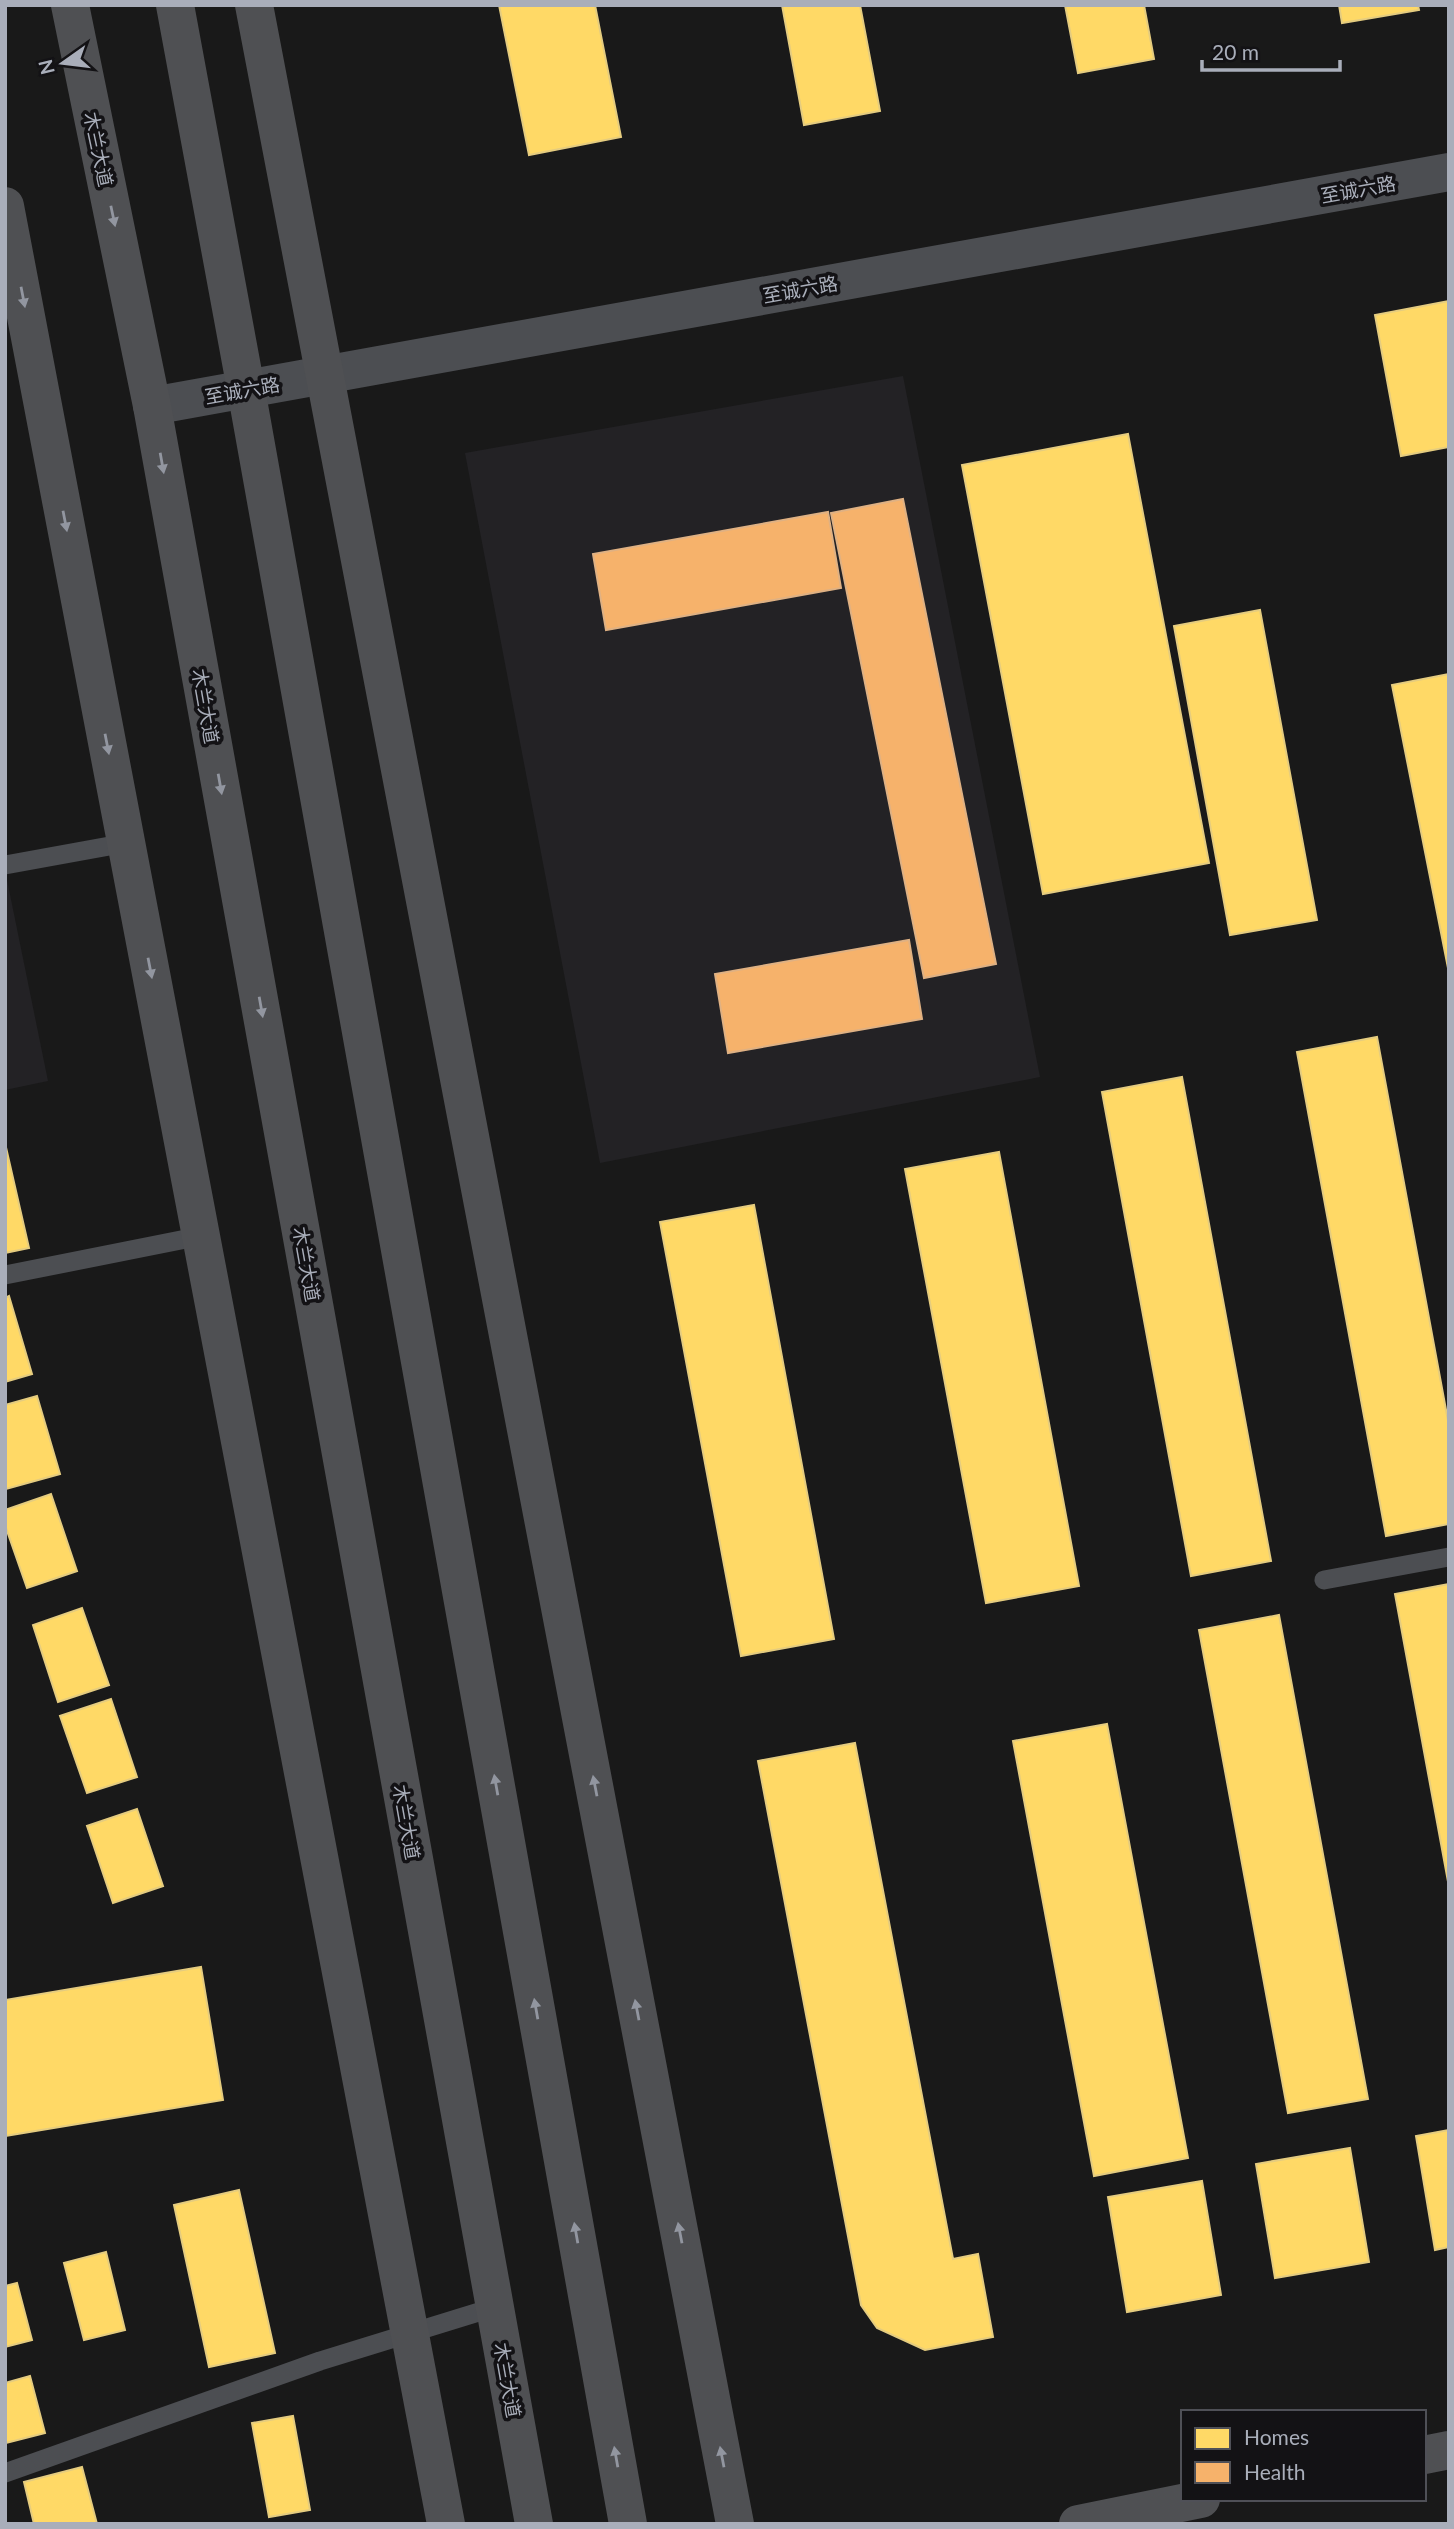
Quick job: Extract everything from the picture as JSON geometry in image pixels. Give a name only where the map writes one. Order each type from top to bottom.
[{"type":"main road","name":"木兰大道","points":[[70,5],[152,406],[534,2524]]},
{"type":"main road","points":[[175,5],[628,2524]]},
{"type":"main road","points":[[254,5],[735,2524]]},
{"type":"main road","points":[[5,206],[446,2524]]},
{"type":"main road","points":[[1426,2455],[1449,2450]]},
{"type":"main road","points":[[1078,2524],[1191,2501]]},
{"type":"street","name":"至诚六路","points":[[152,406],[1449,172]]},
{"type":"lane","points":[[5,865],[126,843]]},
{"type":"lane","points":[[5,1275],[201,1236]]},
{"type":"lane","points":[[1324,1580],[1449,1557]]},
{"type":"lane","points":[[5,2473],[320,2361],[495,2307]]},
{"type":"shaded area","points":[[903,376],[1040,1077],[600,1163],[465,453]]},
{"type":"shaded area","points":[[5,870],[48,1081],[5,1090]]},
{"type":"building: Homes","points":[[499,5],[595,5],[621,137],[529,155]]},
{"type":"building: Homes","points":[[782,5],[860,5],[880,111],[804,125]]},
{"type":"building: Homes","points":[[1065,5],[1144,5],[1154,59],[1078,73]]},
{"type":"building: Homes","points":[[1339,5],[1418,5],[1419,10],[1342,23]]},
{"type":"building: Homes","points":[[1449,301],[1449,447],[1401,456],[1375,315]]},
{"type":"building: Homes","points":[[1128,434],[1209,863],[1043,894],[962,465]]},
{"type":"building: Homes","points":[[1260,610],[1317,920],[1230,935],[1174,626]]},
{"type":"building: Homes","points":[[1449,674],[1449,973],[1392,685]]},
{"type":"building: Homes","points":[[1377,1037],[1449,1426],[1449,1524],[1386,1536],[1297,1052]]},
{"type":"building: Homes","points":[[1182,1077],[1271,1561],[1191,1576],[1102,1092]]},
{"type":"building: Homes","points":[[5,1143],[29,1248],[5,1253]]},
{"type":"building: Homes","points":[[999,1152],[1079,1586],[986,1603],[905,1169]]},
{"type":"building: Homes","points":[[754,1205],[834,1639],[741,1656],[660,1222]]},
{"type":"building: Homes","points":[[9,1296],[32,1374],[5,1382],[5,1298]]},
{"type":"building: Homes","points":[[37,1396],[60,1474],[6,1489],[5,1405]]},
{"type":"building: Homes","points":[[51,1494],[77,1571],[27,1588],[5,1525],[5,1510]]},
{"type":"building: Homes","points":[[1449,1584],[1449,1887],[1395,1594]]},
{"type":"building: Homes","points":[[82,1608],[109,1685],[58,1702],[33,1625]]},
{"type":"building: Homes","points":[[1279,1615],[1368,2099],[1288,2113],[1199,1630]]},
{"type":"building: Homes","points":[[111,1699],[137,1777],[87,1793],[60,1716]]},
{"type":"building: Homes","points":[[1107,1724],[1188,2158],[1094,2176],[1013,1741]]},
{"type":"building: Homes","points":[[855,1743],[953,2259],[978,2254],[993,2337],[925,2350],[877,2328],[861,2305],[758,1761]]},
{"type":"building: Homes","points":[[137,1809],[163,1886],[113,1903],[87,1826]]},
{"type":"building: Homes","points":[[201,1967],[223,2100],[5,2136],[5,2000]]},
{"type":"building: Homes","points":[[1449,2130],[1449,2247],[1435,2250],[1416,2136]]},
{"type":"building: Homes","points":[[1350,2148],[1369,2262],[1275,2278],[1256,2164]]},
{"type":"building: Homes","points":[[1202,2181],[1221,2295],[1127,2312],[1108,2197]]},
{"type":"building: Homes","points":[[239,2190],[275,2353],[209,2367],[174,2205]]},
{"type":"building: Homes","points":[[106,2252],[125,2330],[84,2340],[64,2263]]},
{"type":"building: Homes","points":[[17,2283],[32,2340],[5,2347],[5,2286]]},
{"type":"building: Homes","points":[[30,2376],[45,2433],[6,2443],[5,2383]]},
{"type":"building: Homes","points":[[293,2416],[310,2510],[269,2517],[252,2423]]},
{"type":"building: Homes","points":[[82,2467],[97,2524],[34,2524],[24,2482]]},
{"type":"building: Health","points":[[903,499],[996,964],[924,978],[831,513]]},
{"type":"building: Health","points":[[828,512],[841,588],[606,630],[593,554]]},
{"type":"building: Health","points":[[909,940],[922,1019],[728,1053],[715,974]]}]
